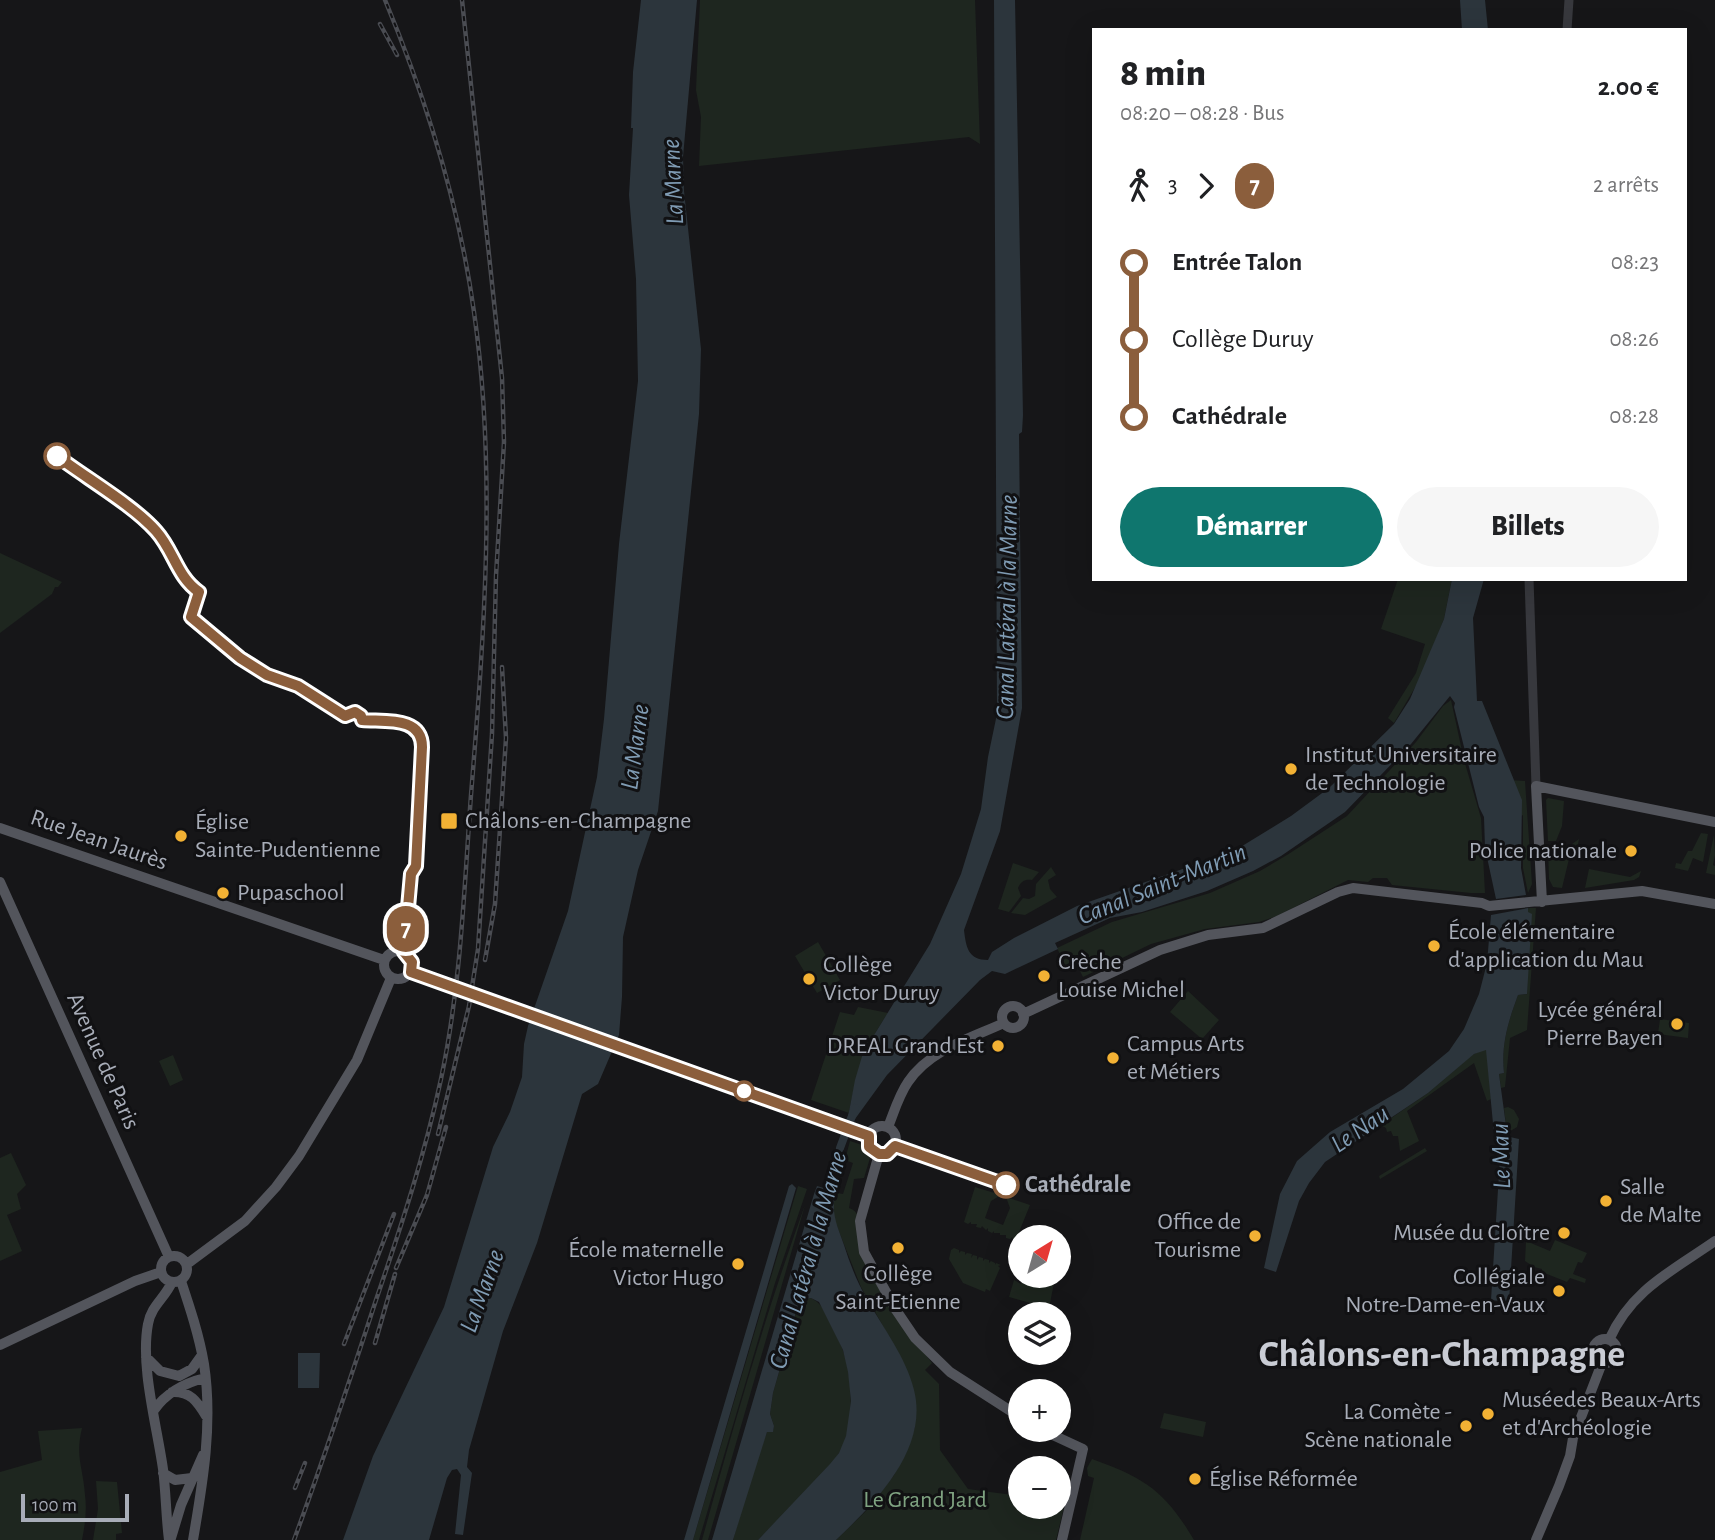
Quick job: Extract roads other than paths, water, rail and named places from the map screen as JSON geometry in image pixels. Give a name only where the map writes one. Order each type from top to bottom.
[{"type":"main road","points":[[1538,902],[1536,786],[1715,822]]},
{"type":"main road","name":"Rue Jean Jaurès","points":[[0,828],[384,960]]},
{"type":"main road","name":"Avenue de Paris","points":[[0,883],[169,1257]]},
{"type":"main road","points":[[1023,1014],[1160,950],[1208,934],[1263,928],[1338,892],[1353,888],[1489,906],[1642,891],[1715,904]]},
{"type":"main road","points":[[404,952],[412,962],[411,972],[400,979],[391,978],[385,972],[384,960],[390,953],[404,952]]},
{"type":"main road","points":[[411,972],[834,1124],[865,1134],[879,1126],[888,1127],[895,1133],[895,1146],[887,1154],[879,1154],[869,1147],[865,1134]]},
{"type":"main road","points":[[187,1264],[245,1221],[276,1187],[299,1156],[357,1060],[391,978]]},
{"type":"main road","points":[[1008,1007],[1019,1008],[1023,1014],[1022,1023],[1017,1027],[1009,1027],[1002,1016],[1008,1007]]},
{"type":"main road","points":[[888,1127],[902,1091],[917,1071],[939,1053],[1004,1023]]},
{"type":"main road","points":[[879,1154],[860,1221],[864,1252],[915,1338],[950,1372],[1008,1409]]},
{"type":"main road","points":[[1609,1340],[1622,1314],[1639,1295],[1715,1241]]},
{"type":"main road","points":[[170,1540],[146,1357],[148,1323],[152,1308],[187,1273],[187,1264],[181,1258],[169,1257],[162,1263],[161,1272],[165,1279],[176,1282]]},
{"type":"main road","points":[[0,1345],[135,1281],[161,1272]]},
{"type":"main road","points":[[176,1282],[202,1355],[205,1378],[206,1449],[193,1540]]},
{"type":"main road","points":[[1609,1340],[1616,1346],[1616,1355],[1612,1361],[1602,1363],[1595,1358],[1593,1347],[1598,1341],[1609,1340]]},
{"type":"main road","points":[[146,1357],[160,1371],[179,1376],[192,1369],[202,1355]]},
{"type":"main road","points":[[1536,1540],[1570,1456],[1573,1437],[1602,1363]]},
{"type":"main road","points":[[154,1410],[164,1397],[185,1383],[205,1378]]},
{"type":"main road","points":[[172,1392],[181,1392],[192,1397],[207,1418]]},
{"type":"main road","points":[[1062,1540],[1083,1449],[1068,1442]]},
{"type":"main road","points":[[170,1540],[180,1505],[206,1449]]},
{"type":"main road","points":[[163,1473],[175,1480],[192,1478]]},
{"type":"main road","points":[[165,1505],[180,1505]]},
{"type":"street","points":[[1567,28],[1569,0]]},
{"type":"street","points":[[1529,581],[1536,786]]},
{"type":"water","name":"La Marne","points":[[641,0],[697,0],[683,157],[684,191],[701,349],[699,414],[658,811],[638,870],[623,937],[619,1035],[598,1084],[582,1094],[537,1243],[503,1331],[469,1450],[467,1467],[472,1473],[463,1535],[455,1534],[461,1475],[457,1469],[452,1470],[447,1478],[429,1540],[343,1540],[373,1456],[444,1307],[493,1147],[510,1112],[522,1077],[528,1026],[568,911],[597,777],[619,544],[638,381],[636,279],[629,195],[633,72]]},
{"type":"water","name":"Canal Saint-Martin","points":[[994,0],[1015,0],[1023,415],[1022,432],[1019,434],[1022,708],[1000,831],[964,930],[969,951],[976,958],[988,960],[992,952],[1014,938],[1077,906],[1234,851],[1291,816],[1329,788],[1394,724],[1410,699],[1444,619],[1452,581],[1483,581],[1473,618],[1477,701],[1482,701],[1522,800],[1521,868],[1526,895],[1496,899],[1485,848],[1484,817],[1479,807],[1455,703],[1450,696],[1411,744],[1345,812],[1281,856],[1207,891],[1142,912],[1110,918],[1055,943],[1058,949],[1005,974],[992,971],[887,1075],[855,1119],[848,1117],[863,1053],[930,944],[961,874],[981,809],[997,714]]},
{"type":"water","points":[[1460,0],[1485,0],[1488,28],[1462,28]]},
{"type":"water","points":[[1528,908],[1528,912],[1532,914],[1527,994],[1518,995],[1514,1005],[1504,1043],[1504,1073],[1499,1074],[1507,1133],[1510,1137],[1519,1139],[1509,1302],[1491,1300],[1501,1142],[1494,1134],[1486,1050],[1474,1054],[1428,1093],[1325,1162],[1299,1201],[1276,1272],[1264,1268],[1280,1194],[1297,1161],[1330,1132],[1403,1089],[1449,1051],[1464,1029],[1479,994],[1487,963],[1491,915]]},
{"type":"water","points":[[841,1137],[847,1139],[829,1190],[836,1193],[835,1220],[860,1286],[900,1354],[910,1378],[917,1412],[914,1433],[906,1454],[882,1492],[836,1540],[758,1540],[830,1464],[839,1453],[846,1436],[851,1401],[843,1350],[819,1302],[811,1298],[802,1300],[798,1305],[773,1393],[770,1414],[773,1432],[767,1432],[733,1540],[712,1540],[814,1194],[817,1186],[824,1188]]},
{"type":"water","points":[[792,1184],[796,1188],[693,1540],[684,1540],[789,1186]]},
{"type":"water","points":[[298,1353],[320,1353],[319,1388],[298,1388]]},
{"type":"waterway","name":"Canal Latéral à la Marne","points":[[840,1148],[855,1108]]},
{"type":"railway","points":[[294,1540],[403,1218],[428,1135],[441,1079],[453,1008],[464,902],[484,614],[487,493],[485,432],[481,372],[468,272],[440,153],[415,76],[385,0]]},
{"type":"railway","points":[[438,1134],[469,1006],[478,949],[492,734],[496,576],[504,442],[502,378],[462,0]]},
{"type":"railway","points":[[380,24],[397,55]]},
{"type":"railway","points":[[485,960],[495,904],[506,738],[502,667]]},
{"type":"railway","points":[[396,1268],[427,1195],[446,1127]]},
{"type":"railway","points":[[344,1344],[394,1214]]},
{"type":"railway","points":[[375,1343],[395,1274]]},
{"type":"railway","points":[[295,1488],[305,1463]]},
{"type":"place","name":"Institut Universitaire de Technologie","points":[[1291,769]]},
{"type":"place","name":"Châlons-en-Champagne","points":[[449,821]]},
{"type":"place","name":"Église Sainte-Pudentienne","points":[[181,836]]},
{"type":"place","name":"Police nationale","points":[[1631,851]]},
{"type":"place","name":"Pupaschool","points":[[223,893]]},
{"type":"place","name":"École élémentaire d'application du Mau","points":[[1434,946]]},
{"type":"place","name":"Crèche Louise Michel","points":[[1044,976]]},
{"type":"place","name":"Collège Victor Duruy","points":[[809,979]]},
{"type":"place","name":"Lycée général Pierre Bayen","points":[[1677,1024]]},
{"type":"place","name":"DREAL Grand Est","points":[[998,1046]]},
{"type":"place","name":"Campus Arts et Métiers","points":[[1113,1058]]},
{"type":"place","name":"Cathédrale","points":[[1006,1185]]},
{"type":"place","name":"Salle de Malte","points":[[1606,1201]]},
{"type":"place","name":"Musée du Cloître","points":[[1564,1233]]},
{"type":"place","name":"Office de Tourisme","points":[[1255,1236]]},
{"type":"place","name":"Collège Saint-Etienne","points":[[898,1248]]},
{"type":"place","name":"École maternelle Victor Hugo","points":[[738,1264]]},
{"type":"place","name":"Collégiale Notre-Dame-en-Vaux","points":[[1559,1291]]},
{"type":"place","name":"Muséedes Beaux-Arts et d'Archéologie","points":[[1488,1414]]},
{"type":"place","name":"La Comète - Scène nationale","points":[[1466,1426]]},
{"type":"place","name":"Église Réformée","points":[[1195,1479]]},
{"type":"district","name":"Châlons-en-Champagne","points":[[1442,1355]]},
{"type":"water label","name":"Le Nau","points":[[1360,1129]]},
{"type":"water label","name":"Le Mau","points":[[1501,1156]]},
{"type":"park label","name":"Le Grand Jard","points":[[925,1500]]}]
